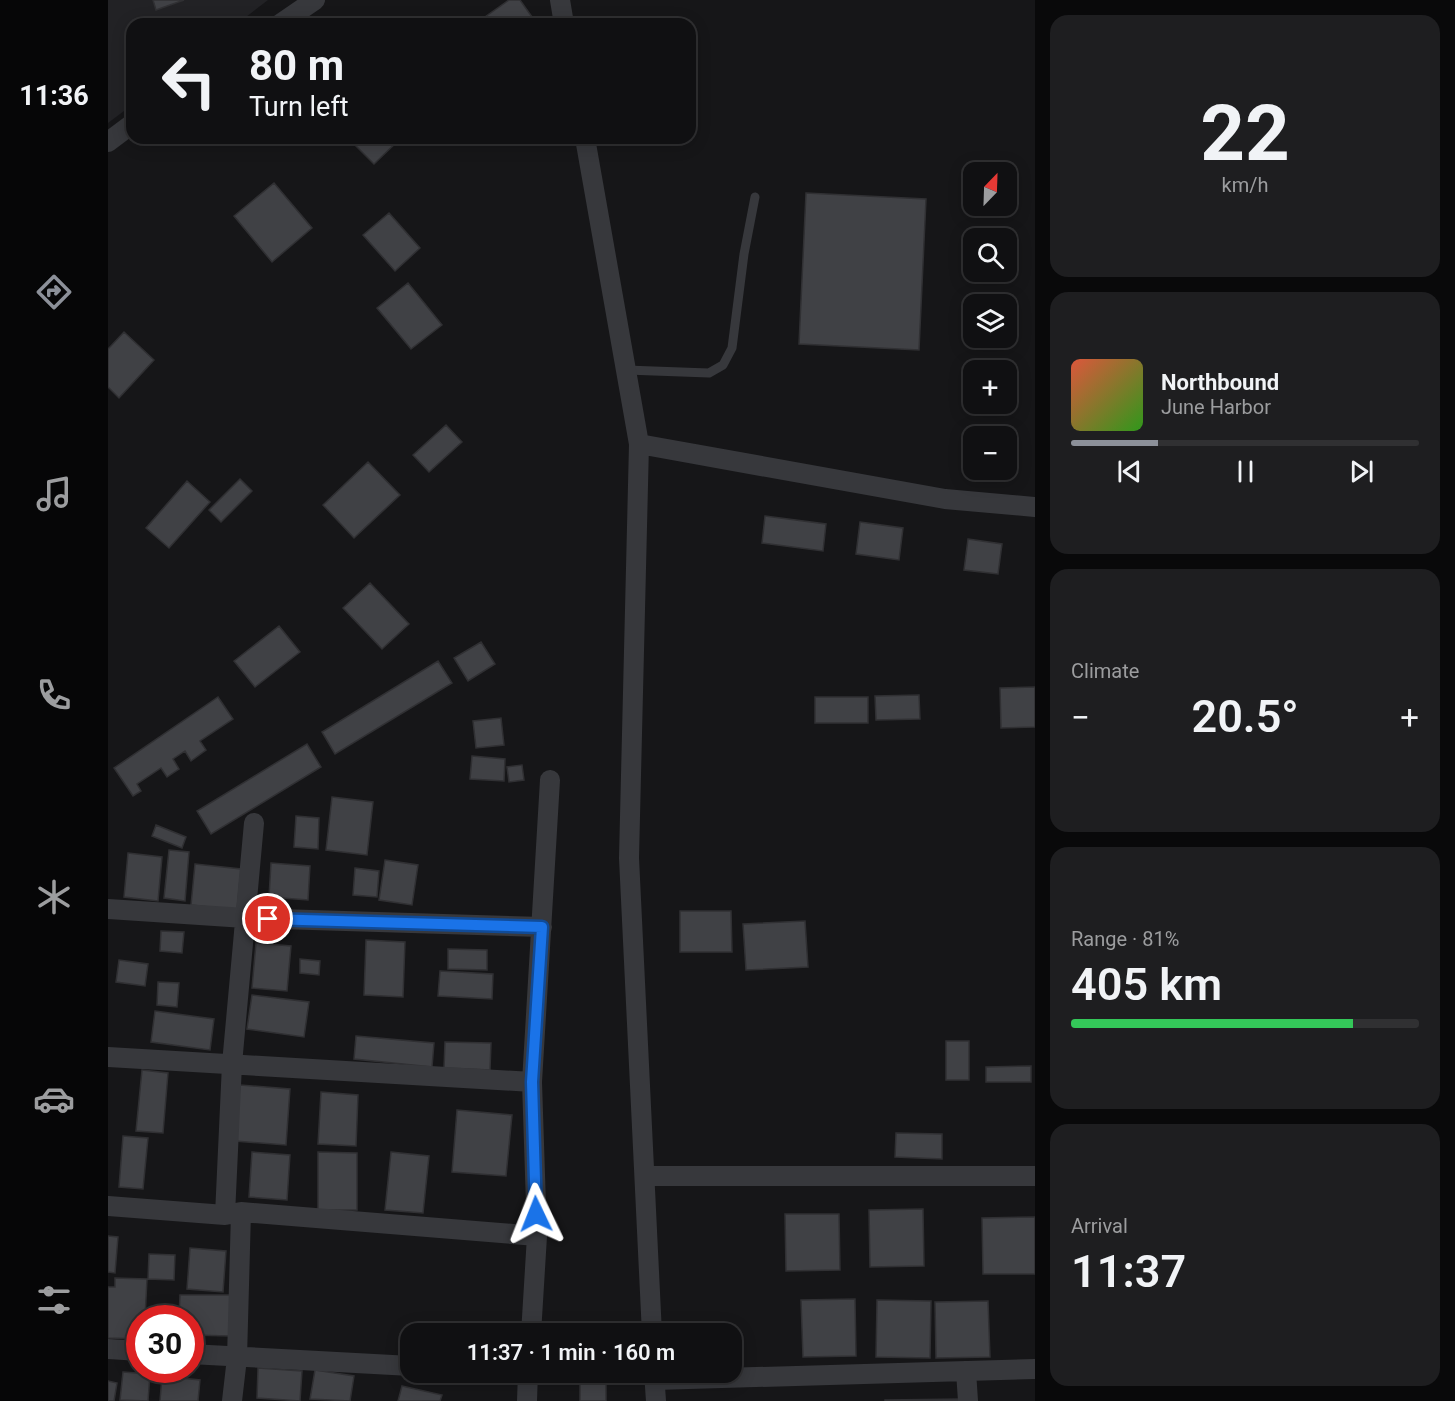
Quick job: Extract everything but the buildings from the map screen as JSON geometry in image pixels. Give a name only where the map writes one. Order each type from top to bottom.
[{"type":"street","points":[[289,18],[315,0]]},
{"type":"street","points":[[560,0],[563,18]]},
{"type":"street","points":[[108,142],[126,128]]},
{"type":"street","points":[[586,144],[639,444],[629,858],[652,1323]]},
{"type":"street","points":[[639,444],[945,499],[1035,507]]},
{"type":"street","points":[[532,1323],[537,1236],[532,1082],[550,780]]},
{"type":"street","points":[[232,1401],[237,1358],[232,1064],[254,823]]},
{"type":"street","points":[[108,909],[245,918],[542,927]]},
{"type":"street","points":[[108,1057],[532,1082]]},
{"type":"street","points":[[645,1176],[1035,1176]]},
{"type":"street","points":[[108,1206],[537,1236]]},
{"type":"street","points":[[108,1349],[126,1350]]},
{"type":"street","points":[[204,1355],[400,1365]]},
{"type":"street","points":[[742,1375],[1035,1369]]},
{"type":"street","points":[[966,1371],[968,1401]]},
{"type":"street","points":[[527,1401],[528,1383]]},
{"type":"street","points":[[655,1383],[656,1401]]},
{"type":"lane","points":[[626,370],[709,373],[723,365],[732,348],[754,197]]},
{"type":"shaded area","points":[[108,0],[268,0],[245,18],[126,18],[126,110],[108,123]]},
{"type":"route","points":[[268,919],[542,927],[532,1082],[536,1214]]}]
